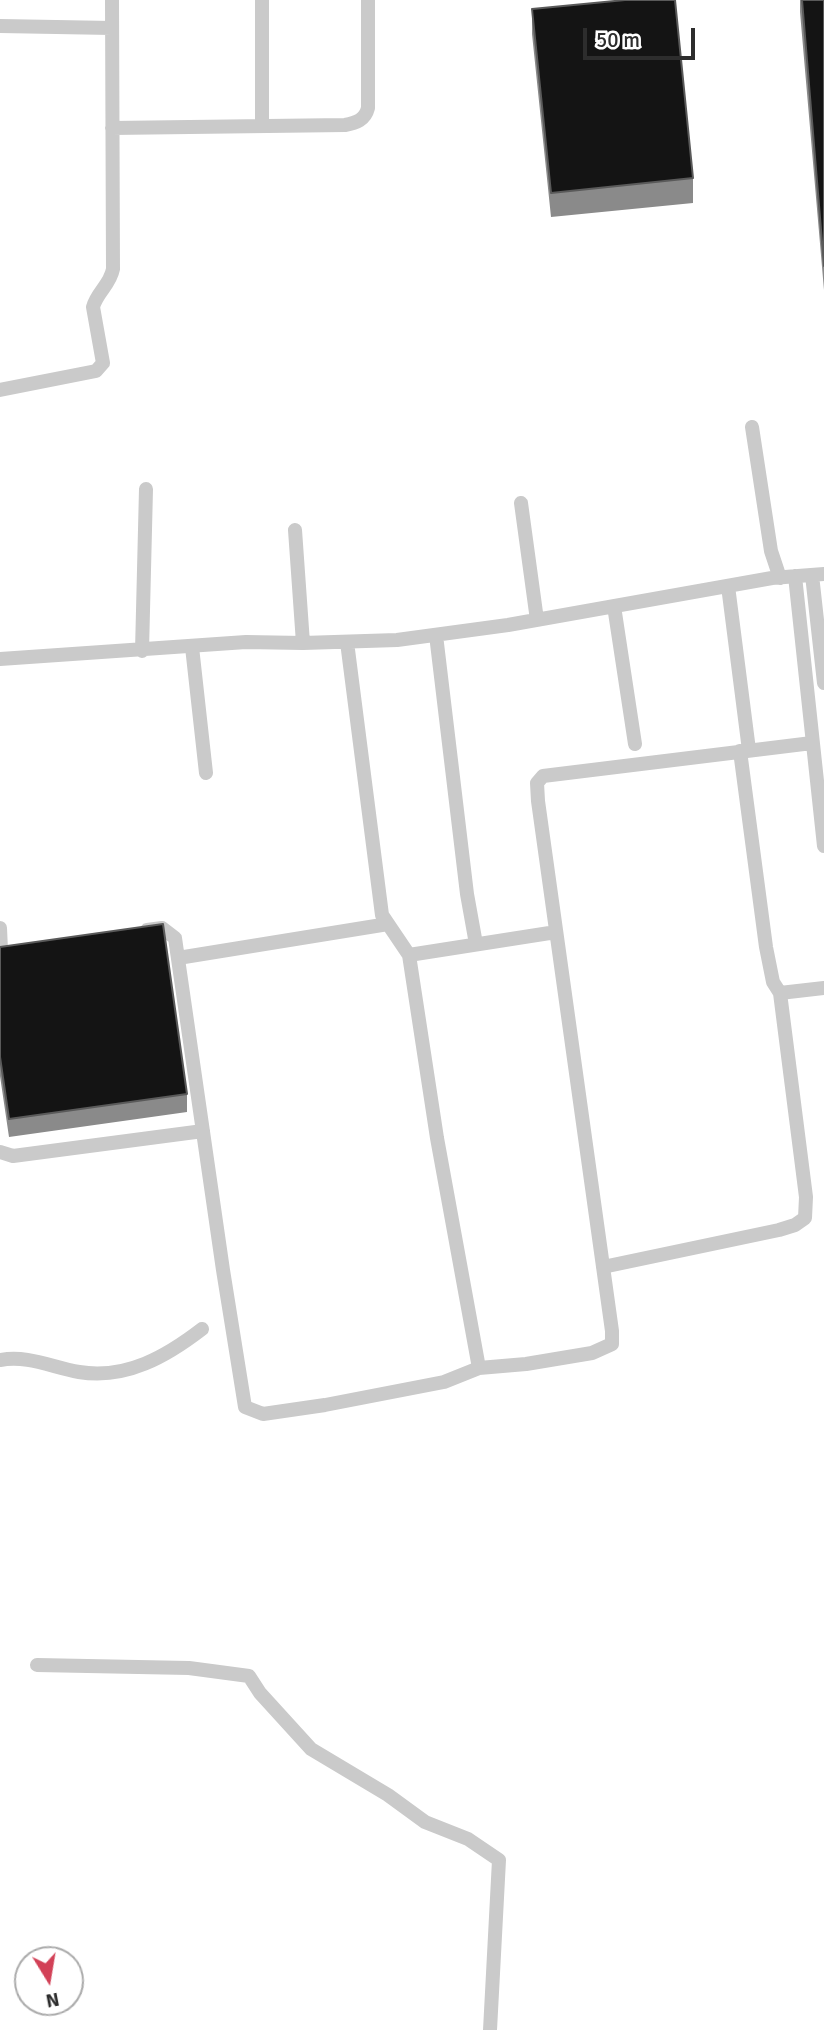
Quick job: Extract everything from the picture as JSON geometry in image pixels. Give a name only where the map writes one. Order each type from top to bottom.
[{"type":"street","points":[[0,390],[96,372],[103,363],[93,307],[95,300],[109,284],[113,269],[112,0]]},
{"type":"street","points":[[262,0],[262,126]]},
{"type":"street","points":[[112,128],[345,125],[360,120],[366,115],[368,108],[368,0]]},
{"type":"street","points":[[0,26],[112,28]]},
{"type":"street","points":[[752,427],[771,551],[787,577],[824,846]]},
{"type":"street","points":[[142,651],[146,489]]},
{"type":"street","points":[[521,503],[537,620]]},
{"type":"street","points":[[295,530],[303,643]]},
{"type":"street","points":[[0,659],[246,642],[397,640],[818,574],[824,683]]},
{"type":"street","points":[[603,1267],[779,1230],[795,1225],[805,1218],[806,1197],[780,993],[773,982],[766,947],[728,586]]},
{"type":"street","points":[[614,606],[635,744]]},
{"type":"street","points":[[436,635],[467,894],[476,944]]},
{"type":"street","points":[[347,642],[382,915],[409,955],[437,1138],[479,1368]]},
{"type":"street","points":[[192,646],[206,773]]},
{"type":"street","points":[[135,932],[162,928],[175,938],[246,1407],[263,1414],[325,1405],[444,1381],[479,1368],[526,1364],[592,1353],[612,1344],[537,783],[543,776],[811,743]]},
{"type":"street","points":[[178,958],[388,924]]},
{"type":"street","points":[[0,928],[5,949]]},
{"type":"street","points":[[409,955],[556,932]]},
{"type":"street","points":[[780,993],[824,988]]},
{"type":"street","points":[[0,1152],[13,1156],[203,1131]]},
{"type":"street","points":[[0,1360],[14,1357],[29,1359],[79,1372],[100,1374],[149,1364],[202,1329]]},
{"type":"street","points":[[37,1665],[188,1668],[249,1676],[260,1693],[311,1749],[388,1795],[425,1822],[468,1839],[499,1860],[490,2030]]},
{"type":"building","points":[[625,0],[675,0],[693,178],[551,193],[532,9]]},
{"type":"building","points":[[802,0],[824,0],[824,266]]},
{"type":"building","points":[[163,924],[187,1094],[9,1119],[0,1057],[0,947]]}]
